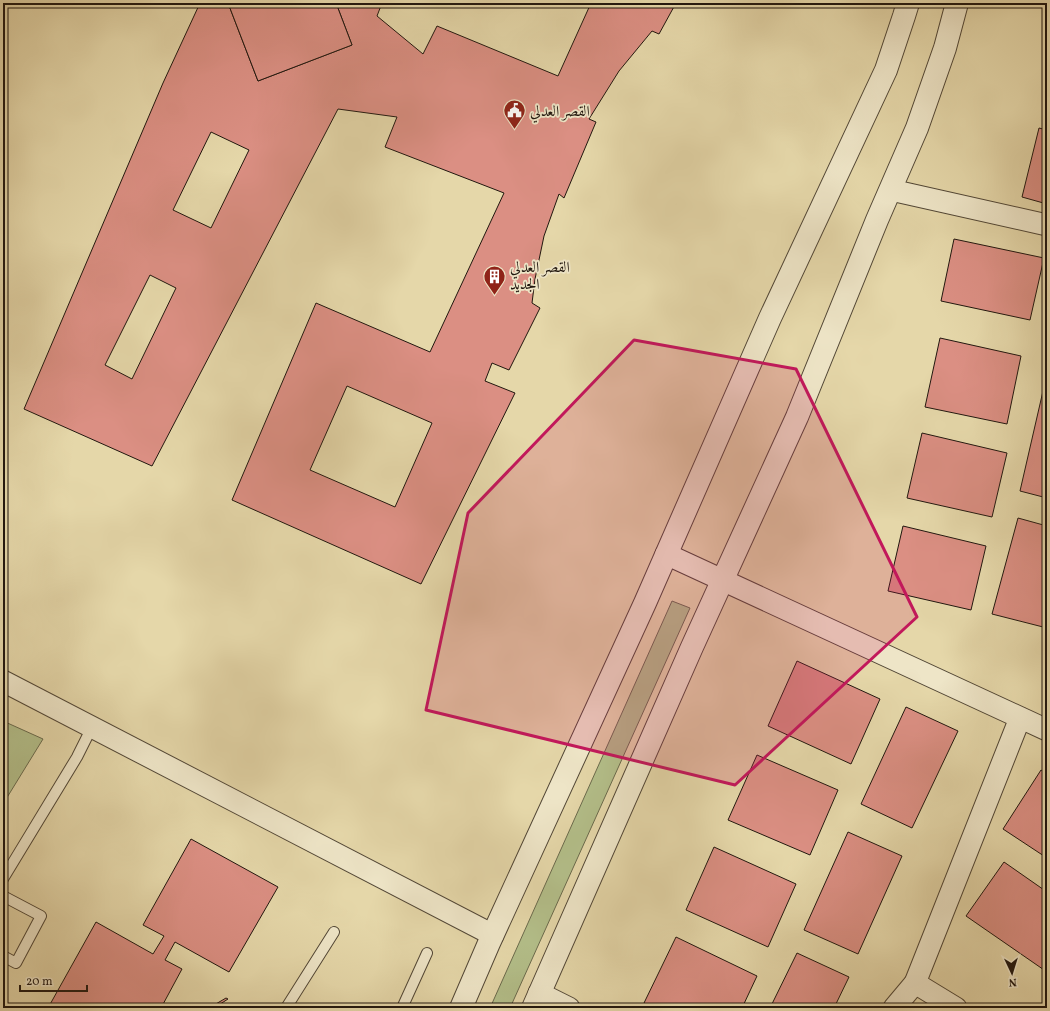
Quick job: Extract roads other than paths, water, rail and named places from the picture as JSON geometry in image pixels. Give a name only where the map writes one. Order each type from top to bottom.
[{"type":"street","points":[[461,1008],[666,554],[770,318],[886,70],[908,3]]},
{"type":"street","points":[[569,1008],[536,1001],[688,654],[797,417],[877,220],[917,128],[943,56],[956,3]]},
{"type":"street","points":[[891,190],[1047,225]]},
{"type":"street","points":[[666,554],[1047,730]]},
{"type":"street","points":[[3,681],[493,935]]},
{"type":"street","points":[[894,1008],[915,983],[1020,718]]},
{"type":"street","points":[[915,983],[956,1008]]},
{"type":"lane","points":[[3,879],[77,757],[92,727]]},
{"type":"lane","points":[[3,896],[41,916],[16,963],[3,956]]},
{"type":"lane","points":[[286,1008],[334,932]]},
{"type":"lane","points":[[402,1008],[427,953]]},
{"type":"place","name":"القصر العدلي","points":[[514,130]]},
{"type":"place","name":"القصر العدلي الجديد","points":[[494,296]]}]
